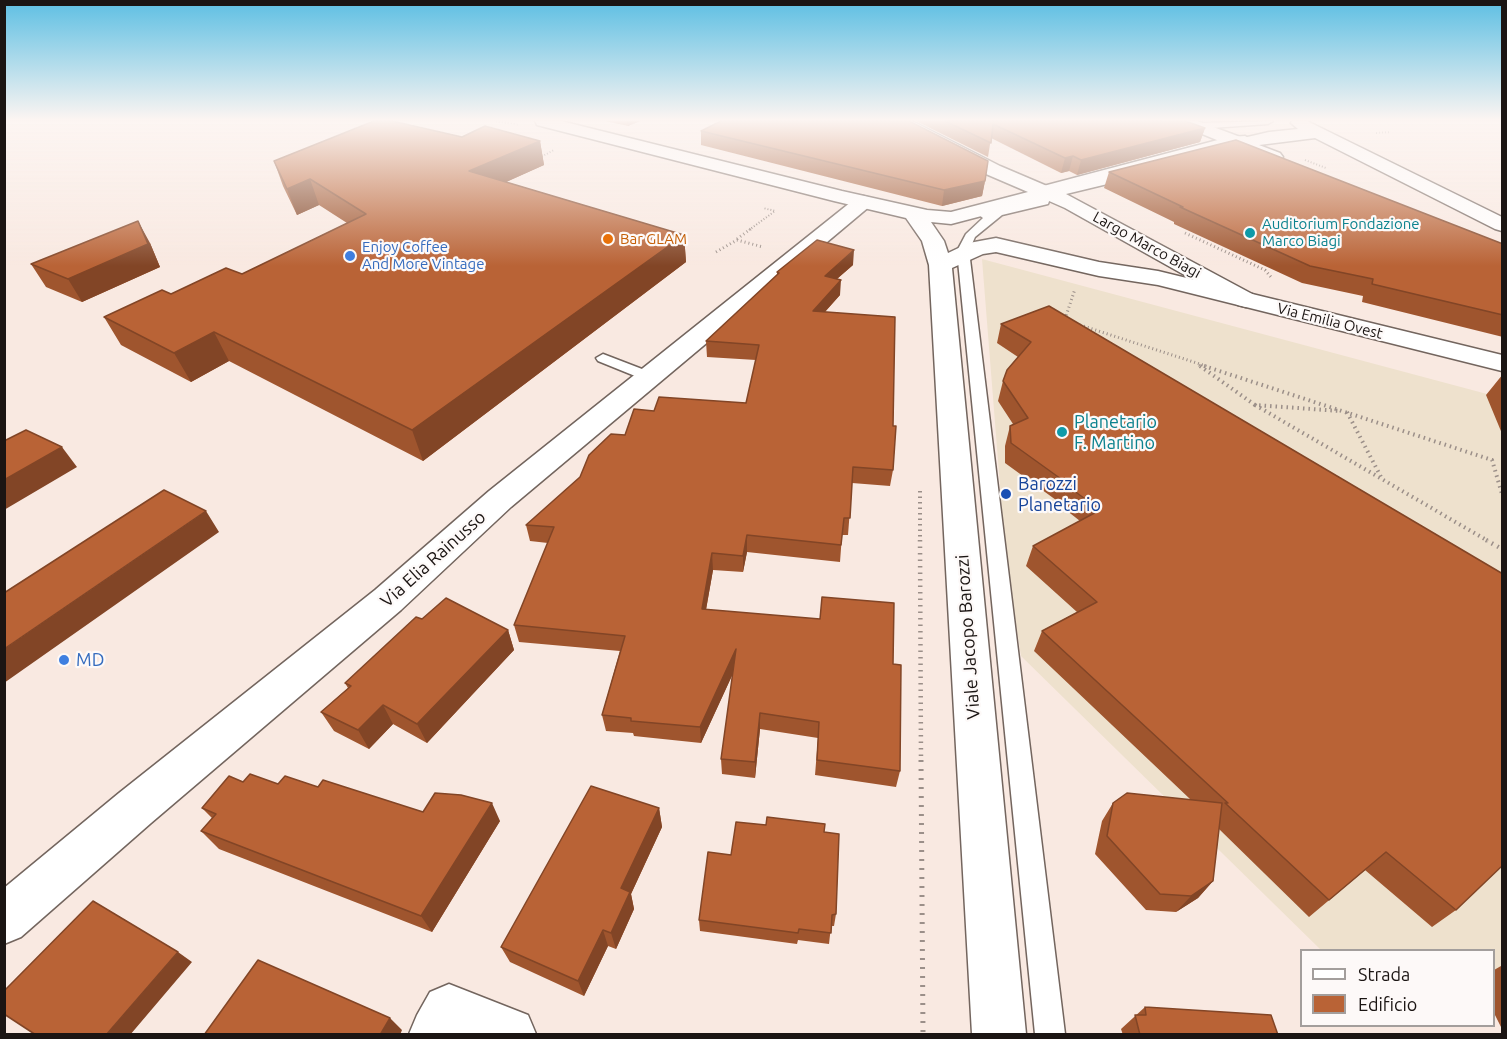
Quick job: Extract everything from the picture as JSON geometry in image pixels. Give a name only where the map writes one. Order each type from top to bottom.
[{"type":"street","points":[[736,169],[914,214],[946,254]]},
{"type":"street","name":"Largo Marco Biagi","points":[[992,169],[1092,214],[1246,300]]},
{"type":"street","points":[[946,254],[938,231],[951,218],[1042,191],[1075,188],[1139,169]]},
{"type":"street","points":[[1393,169],[1503,225]]},
{"type":"street","name":"Via Elia Rainusso","points":[[4,920],[135,808],[388,600],[500,500],[863,202]]},
{"type":"street","name":"Via Emilia Ovest","points":[[914,214],[990,219],[1112,259],[1158,278]]},
{"type":"street","name":"Via Emilia Ovest","points":[[946,254],[996,245],[1099,269],[1158,278],[1503,363]]},
{"type":"street","name":"Viale Jacopo Barozzi","points":[[946,254],[999,1035]]},
{"type":"street","points":[[442,1023],[510,1035]]},
{"type":"lane","points":[[1042,191],[1044,202],[990,219],[970,236],[963,251],[946,254],[1050,1035]]},
{"type":"lane","points":[[603,358],[650,377]]},
{"type":"path","points":[[737,240],[775,211],[763,208]]},
{"type":"path","points":[[1065,320],[1076,285]]},
{"type":"path","points":[[1085,333],[1076,325],[1347,411],[1492,460],[1503,494]]},
{"type":"path","points":[[1196,363],[1255,405],[1503,549]]},
{"type":"path","points":[[1255,405],[1347,411]]},
{"type":"path","points":[[1347,411],[1382,479]]},
{"type":"path","points":[[920,479],[923,1035]]},
{"type":"shaded area","points":[[982,259],[1502,398],[1502,969],[1495,969],[1495,949],[1320,949],[1021,656],[1006,561]]},
{"type":"building","points":[[278,169],[473,169],[469,171],[684,235],[412,430],[214,332],[174,353],[104,317],[162,290],[171,294],[226,268],[242,274],[366,214],[310,179],[287,189]]},
{"type":"building","points":[[860,169],[987,169],[985,181],[944,190]]},
{"type":"building","points":[[1119,169],[1312,169],[1503,244],[1503,315],[1372,284],[1373,279],[1310,266],[1109,172]]},
{"type":"building","points":[[138,221],[148,244],[68,279],[31,264]]},
{"type":"building","points":[[817,240],[854,250],[825,276],[841,280],[813,311],[895,317],[893,426],[896,426],[893,470],[853,467],[850,518],[844,518],[841,545],[747,535],[743,556],[712,553],[702,609],[820,619],[822,597],[894,603],[893,664],[901,665],[900,771],[817,760],[819,722],[760,713],[755,762],[721,759],[736,649],[700,727],[631,721],[631,718],[602,715],[625,636],[514,625],[554,527],[526,525],[580,477],[589,455],[611,434],[625,435],[634,409],[654,411],[659,397],[746,403],[759,345],[706,341],[779,273],[777,272]]},
{"type":"building","points":[[1049,306],[1503,574],[1503,865],[1456,910],[1386,852],[1329,900],[1042,631],[1097,602],[1033,546],[1100,510],[1011,443],[1010,426],[1028,418],[1003,381],[1007,370],[1031,342],[1001,324]]},
{"type":"building","points":[[26,430],[62,447],[4,480],[4,441]]},
{"type":"building","points":[[164,490],[206,511],[4,649],[4,593]]},
{"type":"building","points":[[446,598],[508,630],[417,724],[383,705],[358,730],[321,712],[351,686],[345,683],[416,617],[422,619]]},
{"type":"building","points":[[250,774],[278,784],[285,776],[318,787],[323,780],[423,812],[435,793],[461,795],[492,803],[421,916],[201,831],[216,814],[202,808],[229,776],[243,782]]},
{"type":"building","points":[[591,786],[659,808],[621,888],[630,892],[611,933],[603,930],[578,981],[501,947]]},
{"type":"building","points":[[1127,793],[1222,803],[1213,881],[1191,896],[1160,894],[1107,836],[1113,803]]},
{"type":"building","points":[[767,817],[825,824],[824,832],[839,834],[836,914],[832,915],[831,933],[799,929],[798,933],[699,920],[708,852],[731,855],[736,822],[766,825]]},
{"type":"building","points":[[93,901],[178,952],[106,1035],[36,1035],[4,1014],[4,991]]},
{"type":"building","points":[[258,960],[390,1018],[380,1035],[204,1035]]},
{"type":"building","points":[[1145,1007],[1271,1015],[1278,1035],[1140,1035],[1135,1015],[1146,1015]]},
{"type":"place","name":"Auditorium Fondazione Marco Biagi","points":[[1250,233]]},
{"type":"place","name":"Bar GLAM","points":[[608,239]]},
{"type":"place","name":"Enjoy Coffee And More Vintage","points":[[350,256]]},
{"type":"place","name":"Planetario F. Martino","points":[[1062,432]]},
{"type":"place","name":"Barozzi Planetario","points":[[1006,494]]},
{"type":"place","name":"MD","points":[[64,660]]}]
